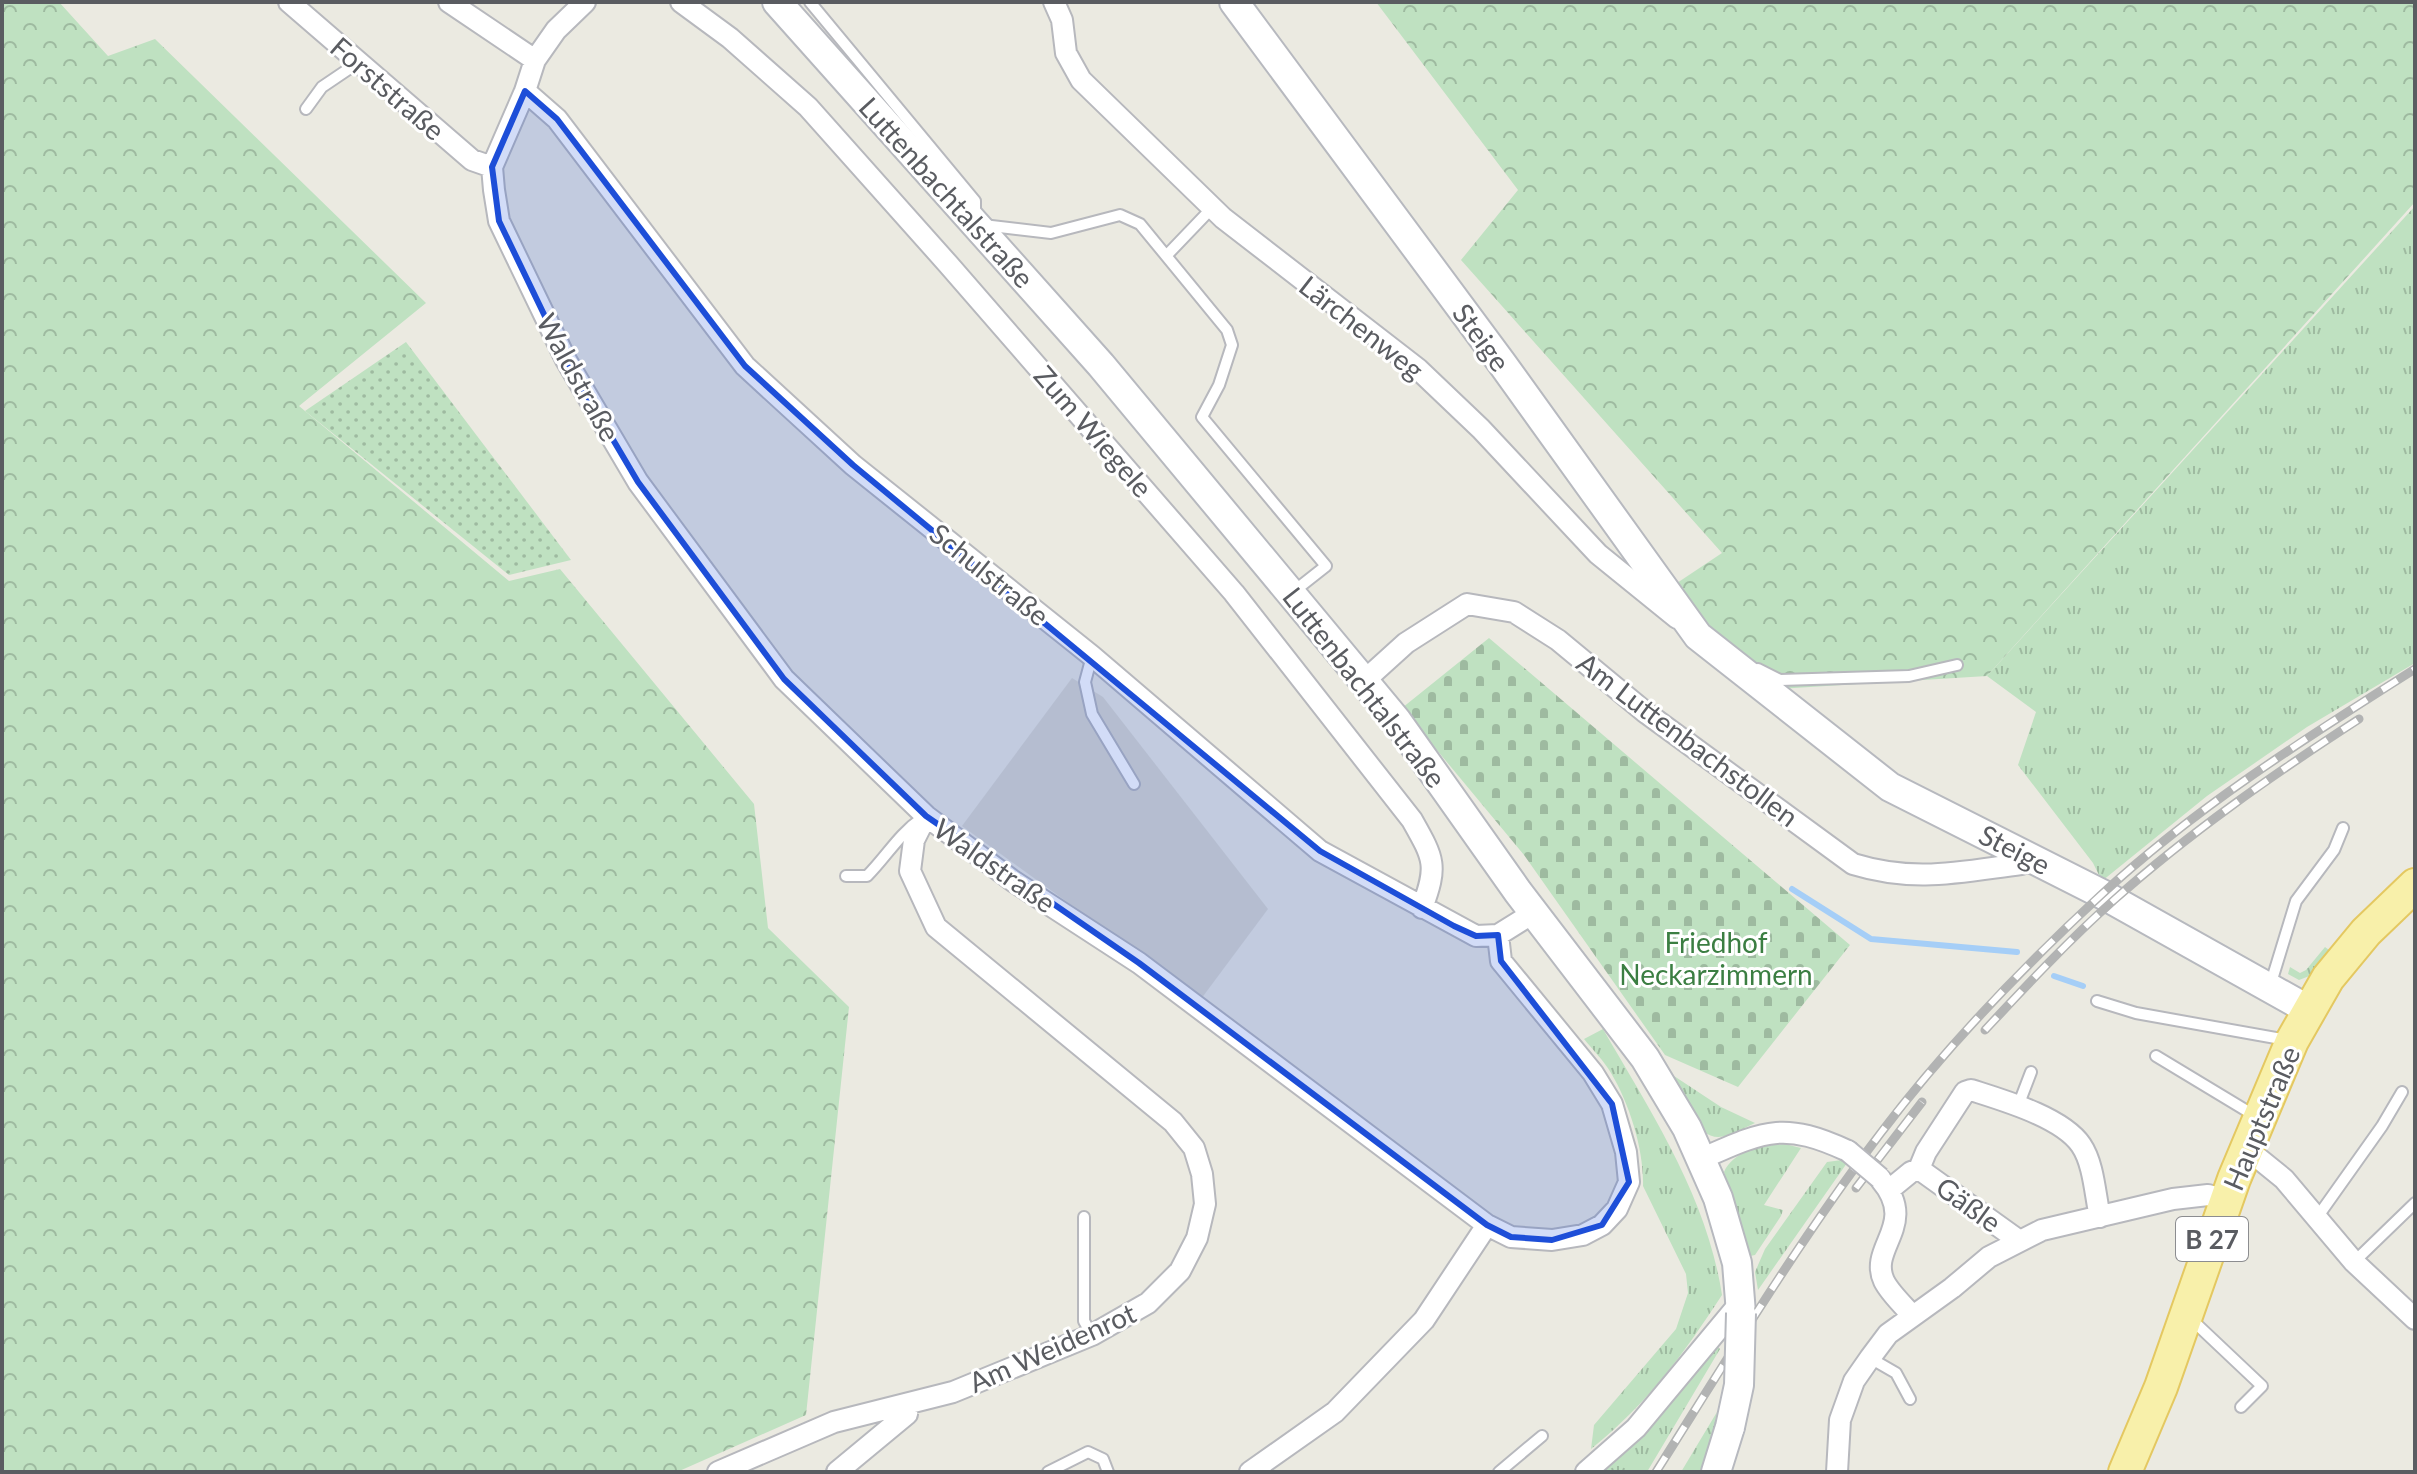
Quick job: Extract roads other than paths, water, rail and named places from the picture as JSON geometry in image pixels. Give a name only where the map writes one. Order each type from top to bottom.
[{"type":"main road","name":"Hauptstraße","points":[[2125,1472],[2161,1387],[2226,1200],[2292,1041],[2328,978],[2366,932],[2412,892]]},
{"type":"street","name":"Forststraße","points":[[289,2],[472,160],[492,167]]},
{"type":"street","points":[[449,2],[535,60]]},
{"type":"street","points":[[492,167],[535,60],[556,30],[585,2]]},
{"type":"street","name":"Zum Wiegele","points":[[681,2],[730,38],[808,107],[1234,593],[1412,820],[1430,851],[1433,871],[1422,908]]},
{"type":"street","name":"Luttenbachtalstraße","points":[[777,2],[1101,365],[1292,593],[1397,721],[1518,892],[1645,1058],[1703,1158],[1737,1263],[1739,1385],[1716,1472]]},
{"type":"street","name":"Lärchenweg","points":[[1054,2],[1062,20],[1066,53],[1081,80],[1212,208],[1418,369],[1481,429],[1598,554],[1698,636]]},
{"type":"street","name":"Steige","points":[[1234,2],[1501,362],[1698,636],[1890,787],[2036,859],[2309,1010]]},
{"type":"street","name":"Schulstraße","points":[[525,91],[557,119],[745,366],[853,465],[1092,656],[1320,851],[1476,936],[1498,935]]},
{"type":"street","name":"Waldstraße","points":[[492,167],[499,221],[566,360],[638,482],[784,679],[926,816],[1013,881],[1139,963],[1487,1225],[1511,1237],[1552,1240],[1583,1235],[1602,1225],[1617,1209],[1629,1182],[1626,1152],[1612,1104],[1593,1073],[1501,961],[1498,935]]},
{"type":"street","name":"Am Luttenbachstollen","points":[[1364,681],[1406,643],[1467,604],[1514,612],[1558,640],[1645,712],[1853,864],[1881,872],[1920,877],[2021,864],[2036,859]]},
{"type":"street","name":"Am Weidenrot","points":[[718,1472],[834,1422],[953,1392],[1092,1335],[1148,1303],[1180,1271],[1197,1238],[1205,1204],[1202,1174],[1194,1148],[1173,1122],[936,927],[910,871],[914,840],[926,816]]},
{"type":"street","points":[[1498,935],[1535,912]]},
{"type":"street","name":"Gäßle","points":[[1884,1184],[1919,1169],[1926,1152],[1965,1092],[1971,1090],[2018,1106],[2068,1131],[2082,1146],[2088,1160],[2100,1217]]},
{"type":"street","points":[[1703,1158],[1767,1132],[1792,1132],[1848,1151],[1884,1184],[1895,1200],[1897,1216],[1882,1271],[1884,1281],[1912,1315]]},
{"type":"street","points":[[2247,1149],[2284,1179],[2354,1262],[2414,1316]]},
{"type":"street","name":"Gäßle","points":[[1919,1169],[2018,1240]]},
{"type":"street","points":[[1837,1472],[1840,1420],[1854,1381],[1870,1358],[1888,1334],[1989,1257],[2042,1230],[2173,1199],[2208,1195],[2226,1200]]},
{"type":"street","points":[[1250,1472],[1335,1412],[1424,1320],[1487,1225]]},
{"type":"street","points":[[1586,1472],[1636,1428],[1740,1308]]},
{"type":"street","points":[[837,1472],[907,1414],[908,1404]]},
{"type":"lane","points":[[810,2],[975,201],[975,224],[1051,233],[1120,215],[1140,224],[1167,255],[1227,330],[1232,345],[1219,385],[1202,417],[1326,566],[1292,593]]},
{"type":"lane","points":[[306,109],[322,87],[359,62]]},
{"type":"lane","points":[[1167,255],[1212,208]]},
{"type":"lane","points":[[1092,656],[1085,682],[1092,714],[1134,784]]},
{"type":"lane","name":"Steige","points":[[1736,667],[1745,662],[1780,680],[1909,676],[1957,665]]},
{"type":"lane","points":[[846,876],[867,876],[905,830],[926,816]]},
{"type":"lane","points":[[2269,988],[2296,901],[2334,850],[2343,828]]},
{"type":"lane","points":[[2097,1001],[2136,1013],[2292,1041]]},
{"type":"lane","points":[[2156,1056],[2259,1118]]},
{"type":"lane","points":[[2018,1106],[2031,1072]]},
{"type":"lane","points":[[2316,1219],[2382,1126],[2402,1092]]},
{"type":"lane","points":[[2354,1262],[2415,1203]]},
{"type":"lane","points":[[1084,1217],[1084,1321],[1092,1335]]},
{"type":"lane","points":[[2186,1314],[2262,1386],[2241,1407]]},
{"type":"lane","points":[[1870,1358],[1896,1373],[1910,1399]]},
{"type":"lane","points":[[1499,1472],[1542,1436]]},
{"type":"lane","points":[[1048,1472],[1088,1452],[1103,1459],[1108,1472]]},
{"type":"waterway","points":[[1792,889],[1871,939],[2017,952]]},
{"type":"waterway","points":[[2054,976],[2083,986]]},
{"type":"railway","points":[[1656,1472],[1764,1301],[1850,1175],[1905,1102],[1985,1010],[2101,895],[2175,832],[2293,748],[2415,669]]},
{"type":"railway","points":[[1985,1030],[2064,948],[2143,875],[2233,805],[2359,719]]},
{"type":"railway","points":[[1856,1188],[1922,1102]]},
{"type":"park label","name":"Friedhof Neckarzimmern","points":[[1716,958]]}]
